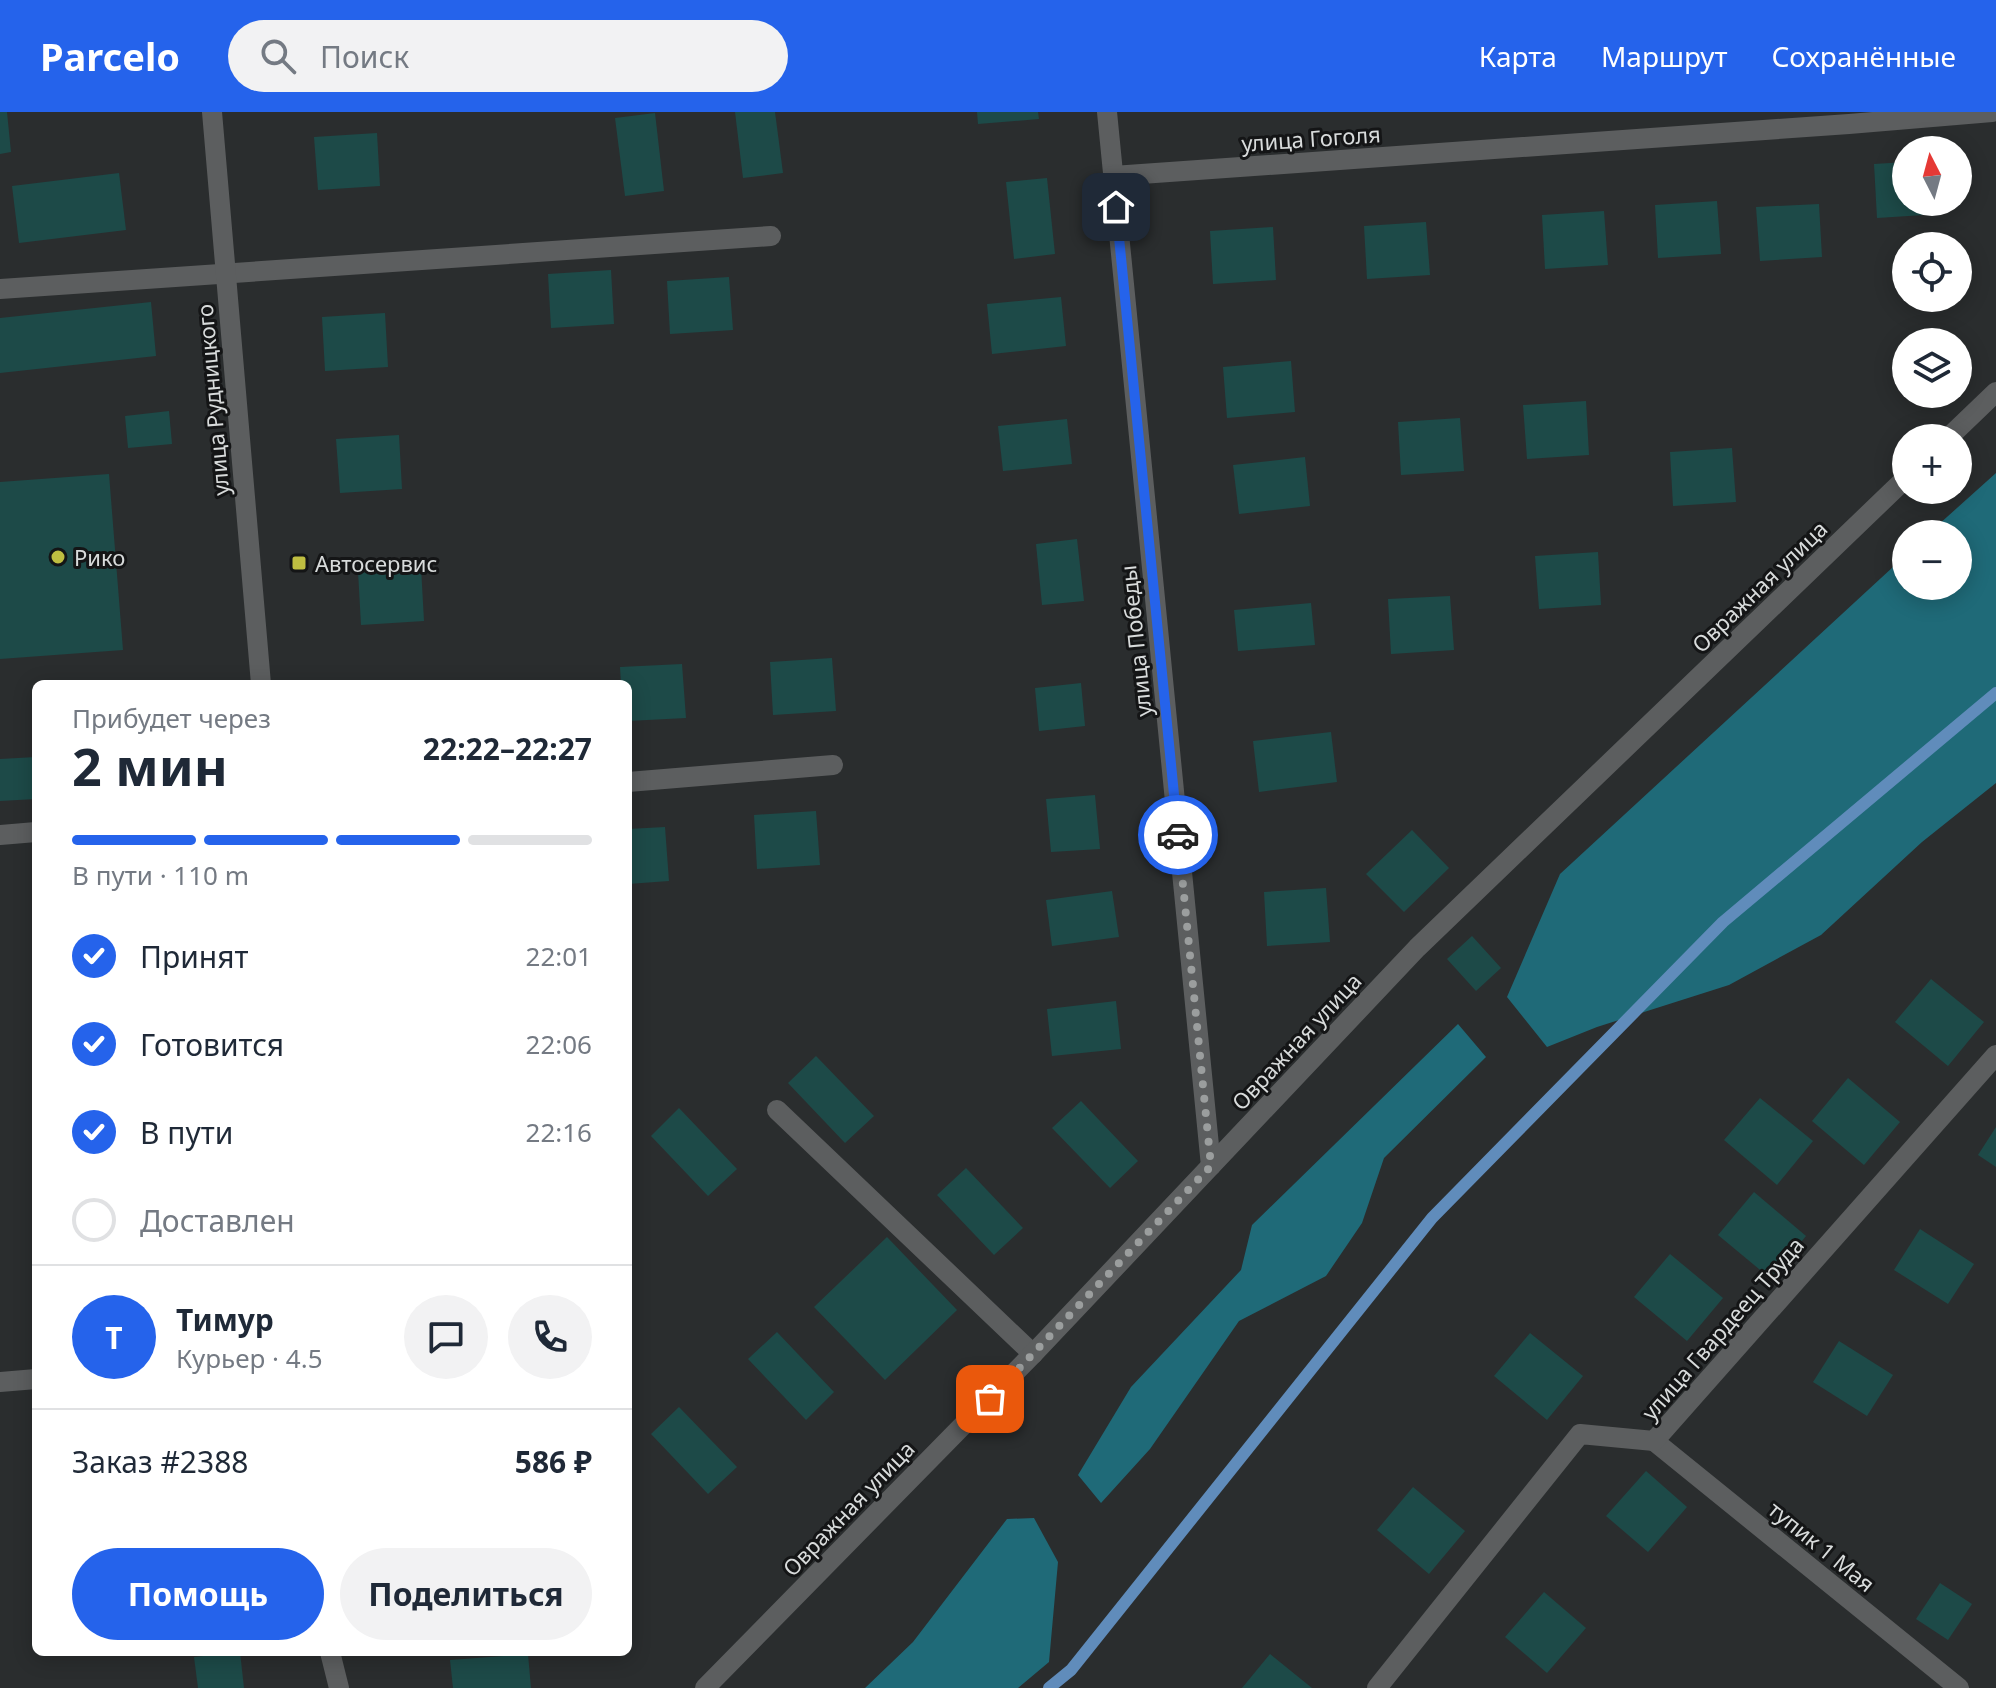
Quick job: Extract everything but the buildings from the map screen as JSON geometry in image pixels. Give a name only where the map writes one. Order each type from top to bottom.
[{"type":"street","name":"улица Рудницкого","points":[[212,112],[261,680]]},
{"type":"street","name":"улица Победы","points":[[1107,112],[1211,1166]]},
{"type":"street","name":"улица Гоголя","points":[[1113,176],[1992,112]]},
{"type":"street","points":[[0,289],[771,236]]},
{"type":"street","points":[[1963,424],[1996,392]]},
{"type":"street","name":"Овражная улица","points":[[705,1688],[1033,1354],[1417,948],[1892,491]]},
{"type":"street","points":[[632,782],[833,765]]},
{"type":"street","points":[[0,835],[32,832]]},
{"type":"street","name":"улица Гвардеец Труда","points":[[1377,1688],[1580,1434],[1654,1441],[1996,1055]]},
{"type":"street","points":[[777,1110],[1033,1354]]},
{"type":"street","points":[[0,1382],[32,1379]]},
{"type":"street","name":"тупик 1 Мая","points":[[1654,1441],[1959,1688]]},
{"type":"street","points":[[331,1656],[339,1688]]},
{"type":"shaded area","points":[[1996,473],[1996,783],[1922,842],[1821,935],[1729,985],[1597,1027],[1547,1047],[1507,997],[1560,874],[1892,568],[1892,600],[1972,600],[1972,520],[1944,520],[1961,504],[1972,504],[1972,495]]},
{"type":"shaded area","points":[[1458,1024],[1486,1057],[1384,1158],[1362,1223],[1326,1276],[1239,1321],[1150,1449],[1101,1503],[1078,1475],[1131,1387],[1241,1270],[1252,1225]]},
{"type":"shaded area","points":[[1034,1518],[1058,1562],[1049,1662],[1018,1688],[865,1688],[913,1642],[1007,1519]]},
{"type":"waterway","points":[[1049,1688],[1071,1670],[1432,1218],[1723,922],[1996,693]]},
{"type":"way so far","points":[[990,1399],[1211,1166],[1178,835]]},
{"type":"place","name":"Рико","points":[[58,557]]},
{"type":"place","name":"Автосервис","points":[[299,563]]},
{"type":"route","points":[[1116,207],[1178,835]]}]
